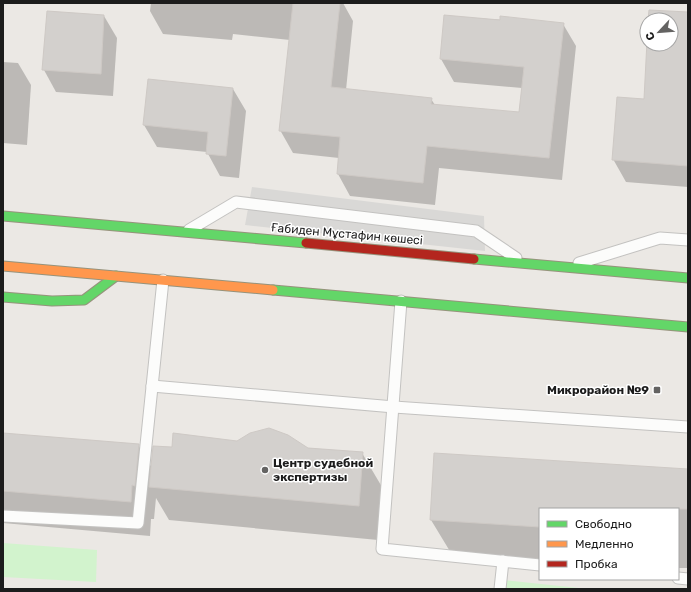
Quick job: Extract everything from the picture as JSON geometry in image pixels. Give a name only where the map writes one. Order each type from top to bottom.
[{"type":"main road","name":"Ғабиден Мұстафин көшесі","points":[[3,216],[688,278]]},
{"type":"main road","points":[[3,266],[688,327]]},
{"type":"main road","points":[[3,297],[52,301],[84,300],[116,276]]},
{"type":"lane","points":[[187,232],[236,202],[476,231],[523,263]]},
{"type":"lane","points":[[566,267],[660,238],[688,240]]},
{"type":"lane","points":[[3,516],[138,523],[163,280]]},
{"type":"lane","points":[[400,301],[394,407],[382,549],[539,565]]},
{"type":"lane","points":[[152,386],[394,407],[688,427]]},
{"type":"lane","points":[[500,589],[503,561]]},
{"type":"shaded area","points":[[252,187],[484,216],[485,251],[245,225]]},
{"type":"green space","points":[[3,543],[97,550],[96,582],[3,577]]},
{"type":"green space","points":[[504,580],[588,589],[503,589]]},
{"type":"building","points":[[293,3],[340,3],[331,87],[432,98],[431,104],[519,112],[524,67],[440,59],[444,15],[500,20],[500,16],[564,23],[549,158],[427,146],[423,183],[337,174],[340,137],[279,131]]},
{"type":"building","points":[[649,10],[688,12],[688,166],[612,160],[617,97],[644,99],[646,52],[679,52],[679,12],[649,12]]},
{"type":"building","points":[[47,11],[104,15],[101,74],[42,70]]},
{"type":"building","points":[[148,79],[233,88],[226,156],[206,154],[208,132],[143,125]]},
{"type":"building","name":"Центр судебной экспертизы","points":[[269,428],[288,435],[308,448],[363,452],[359,506],[149,487],[153,446],[172,447],[173,433],[237,441],[250,433]]},
{"type":"building","points":[[3,433],[139,444],[135,486],[132,485],[131,502],[3,491]]},
{"type":"building","points":[[434,453],[688,469],[688,509],[539,508],[539,527],[430,520]]},
{"type":"traffic: fast","points":[[3,216],[306,243]]},
{"type":"traffic: fast","points":[[474,259],[688,278]]},
{"type":"traffic: fast","points":[[3,297],[52,301],[84,300],[116,276]]},
{"type":"traffic: fast","points":[[273,290],[688,327]]},
{"type":"traffic: slow","points":[[3,266],[273,290]]},
{"type":"traffic: jam","points":[[306,243],[474,259]]},
{"type":"place","name":"Микрорайон №9","points":[[657,390]]},
{"type":"place","name":"Центр судебной экспертизы","points":[[265,470]]}]
